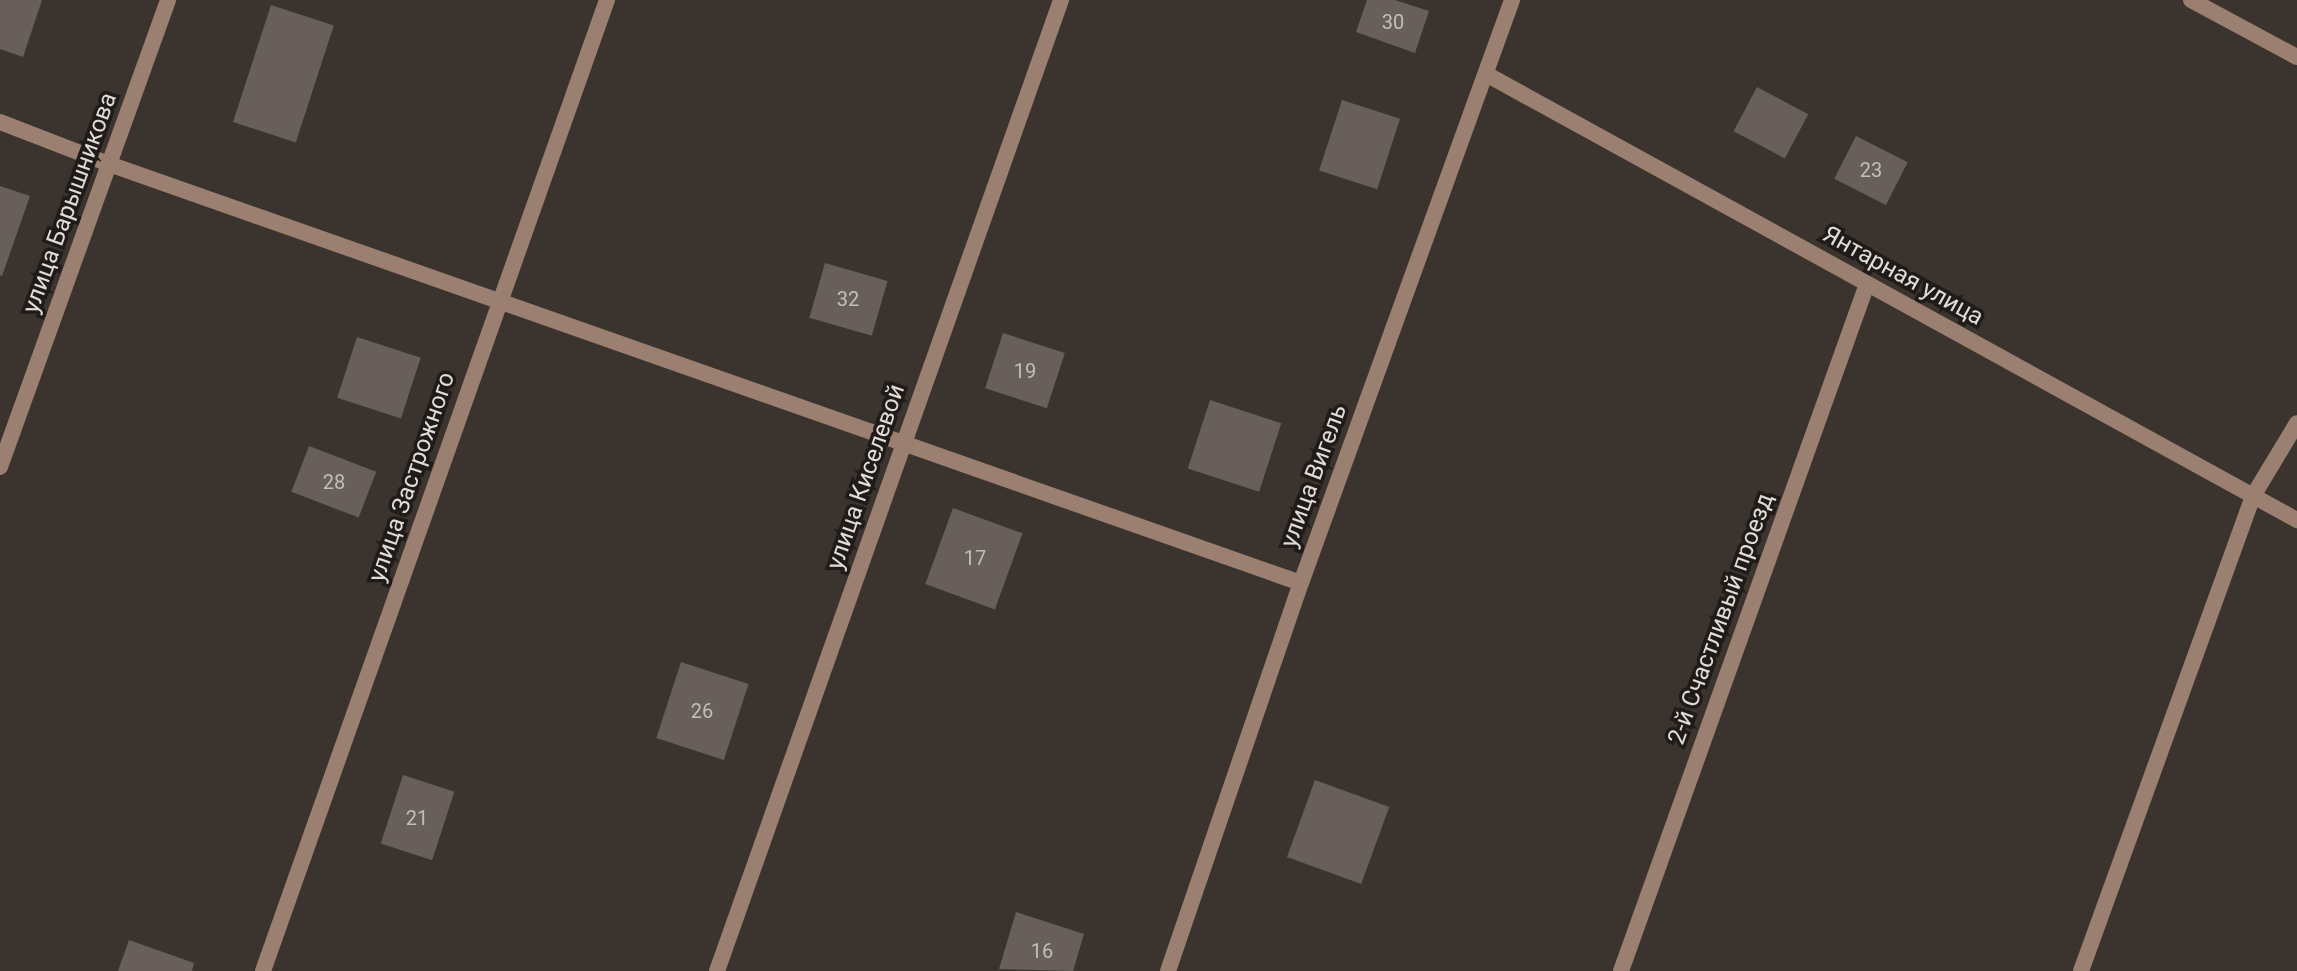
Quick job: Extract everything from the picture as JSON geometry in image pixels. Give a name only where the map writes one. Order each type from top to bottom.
[{"type":"street","name":"улица Барышникова","points":[[0,467],[168,0]]},
{"type":"street","name":"улица Застрожного","points":[[263,971],[607,0]]},
{"type":"street","name":"улица Киселевой","points":[[717,971],[1061,0]]},
{"type":"street","name":"улица Вигель","points":[[1168,971],[1301,583],[1512,0]]},
{"type":"street","points":[[2191,0],[2297,57]]},
{"type":"street","name":"Янтарная улица","points":[[1486,74],[2297,520]]},
{"type":"street","points":[[0,122],[109,164],[1301,583]]},
{"type":"street","name":"2-й Счастливый проезд","points":[[1621,971],[1867,284]]},
{"type":"street","points":[[2081,971],[2253,496],[2297,423]]},
{"type":"building","points":[[0,0],[42,0],[23,57],[0,49]]},
{"type":"building","points":[[1367,0],[1395,0],[1429,11],[1415,53],[1356,32]]},
{"type":"building","points":[[271,5],[334,25],[296,142],[233,122]]},
{"type":"building","points":[[1757,87],[1808,114],[1785,158],[1734,131]]},
{"type":"building","points":[[1342,100],[1400,119],[1377,189],[1319,170]]},
{"type":"building","points":[[1856,136],[1908,162],[1886,205],[1834,179]]},
{"type":"building","points":[[0,186],[30,196],[2,276],[0,275]]},
{"type":"building","points":[[825,263],[887,281],[872,336],[809,318]]},
{"type":"building","points":[[1003,333],[1065,353],[1047,408],[985,388]]},
{"type":"building","points":[[357,337],[421,358],[401,419],[337,398]]},
{"type":"building","points":[[1210,400],[1281,423],[1259,492],[1188,468]]},
{"type":"building","points":[[309,446],[376,472],[359,518],[291,492]]},
{"type":"building","points":[[953,508],[1023,533],[995,609],[925,584]]},
{"type":"building","points":[[681,662],[749,684],[724,760],[656,738]]},
{"type":"building","points":[[403,775],[454,792],[432,860],[381,843]]},
{"type":"building","points":[[1315,780],[1389,807],[1361,884],[1287,857]]},
{"type":"building","points":[[1016,912],[1084,934],[1073,971],[999,969]]},
{"type":"building","points":[[129,940],[194,963],[192,971],[118,971]]}]
